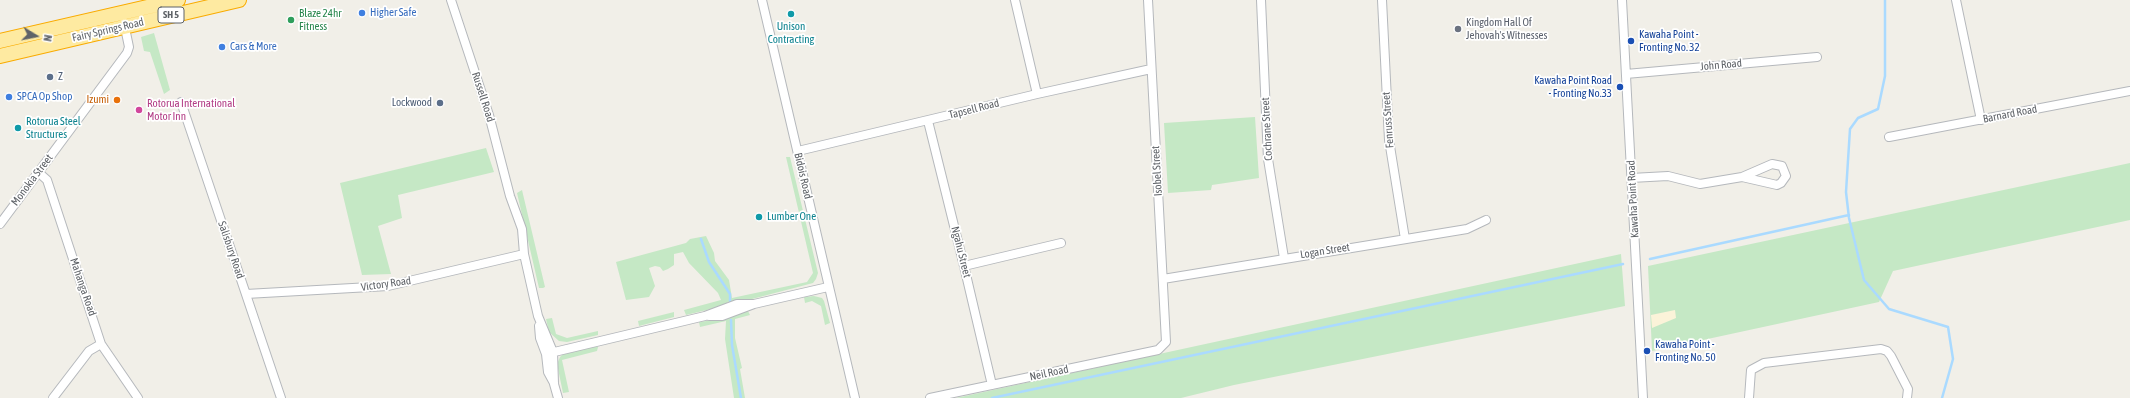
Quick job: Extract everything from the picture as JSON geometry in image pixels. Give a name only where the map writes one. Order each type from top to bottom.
[{"type":"highway","name":"Fairy Springs Road","points":[[0,56],[124,20],[178,0]]},
{"type":"highway","name":"Fairy Springs Road","points":[[0,41],[239,0]]},
{"type":"street","name":"Russell Road","points":[[451,0],[490,115],[510,196],[512,219],[524,254],[538,316],[549,353],[558,398]]},
{"type":"street","name":"Bidois Road","points":[[762,0],[855,398]]},
{"type":"street","points":[[1014,0],[1037,94]]},
{"type":"street","name":"Isobel Street","points":[[1148,0],[1166,342]]},
{"type":"street","name":"Cochrane Street","points":[[1261,0],[1268,158],[1284,258]]},
{"type":"street","name":"Fenruss Street","points":[[1382,0],[1389,140],[1405,239]]},
{"type":"street","name":"Kawaha Point Road","points":[[1622,0],[1643,398]]},
{"type":"street","points":[[1956,0],[1981,120]]},
{"type":"street","name":"Monokia Street","points":[[0,224],[127,53],[129,47],[124,20]]},
{"type":"street","name":"John Road","points":[[1626,74],[1817,56]]},
{"type":"street","name":"Tapsell Road","points":[[798,151],[1037,94],[1151,69]]},
{"type":"street","name":"Barnard Road","points":[[1889,137],[2123,91],[2130,91]]},
{"type":"street","name":"Salisbury Road","points":[[181,102],[281,398]]},
{"type":"street","name":"Ngahu Street","points":[[928,121],[992,385]]},
{"type":"street","points":[[1631,178],[1668,176],[1700,184],[1742,177],[1772,164],[1782,166],[1786,176],[1781,183],[1777,185],[1742,177]]},
{"type":"street","name":"Mahanga Road","points":[[38,172],[47,180],[101,344],[138,398]]},
{"type":"street","name":"Logan Street","points":[[1163,279],[1467,229],[1486,220]]},
{"type":"street","points":[[964,266],[1061,243]]},
{"type":"street","name":"Victory Road","points":[[246,294],[388,286],[524,254]]},
{"type":"street","points":[[549,353],[705,316],[737,304],[754,304],[828,287]]},
{"type":"street","name":"Neil Road","points":[[930,398],[1158,350],[1166,342]]},
{"type":"street","points":[[53,398],[89,351],[101,344]]},
{"type":"street","points":[[1749,398],[1751,370],[1764,363],[1881,349],[1891,356],[1908,389],[1907,398]]},
{"type":"green space","points":[[154,33],[170,90],[164,94],[150,52],[144,51],[141,37]]},
{"type":"green space","points":[[1255,117],[1259,178],[1212,185],[1211,190],[1168,193],[1164,123]]},
{"type":"green space","points":[[486,148],[494,172],[398,195],[402,218],[378,226],[391,274],[362,275],[340,183]]},
{"type":"green space","points":[[786,157],[790,157],[818,273],[813,283],[752,299],[727,302],[727,304],[719,307],[686,315],[684,310],[721,300],[718,293],[689,263],[683,252],[674,254],[674,265],[668,269],[663,271],[660,267],[655,266],[649,268],[655,286],[649,297],[626,300],[616,262],[686,243],[690,239],[706,236],[714,253],[715,261],[729,280],[732,298],[807,282],[813,273]]},
{"type":"green space","points":[[2130,163],[2130,220],[1893,271],[1879,302],[1652,351],[1648,266]]},
{"type":"green space","points":[[522,190],[545,287],[543,288],[539,288],[517,193]]},
{"type":"green space","points":[[1621,254],[1625,306],[1234,385],[1181,398],[956,398]]},
{"type":"green space","points":[[814,296],[822,298],[824,301],[830,323],[825,325],[821,306],[812,301],[805,303],[804,297]]},
{"type":"green space","points":[[748,311],[750,315],[735,319],[735,338],[742,368],[740,369],[745,398],[734,398],[725,339],[726,321],[700,327],[699,322],[721,319]]},
{"type":"green space","points":[[674,312],[674,317],[639,326],[638,321]]},
{"type":"green space","points":[[552,318],[556,334],[567,338],[598,331],[598,335],[567,342],[559,341],[549,332],[546,319]]},
{"type":"green space","points":[[598,347],[597,351],[562,360],[569,392],[563,393],[557,364],[560,357],[563,354]]},
{"type":"sand","points":[[1675,310],[1676,318],[1652,328],[1651,315]]},
{"type":"waterway","points":[[1885,0],[1885,76],[1878,109],[1858,118],[1850,129],[1846,192],[1849,218],[1864,280],[1889,309],[1948,327],[1953,359],[1942,398]]},
{"type":"waterway","points":[[1650,259],[1849,215]]},
{"type":"waterway","points":[[701,239],[709,262],[730,294],[730,301]]},
{"type":"waterway","points":[[992,398],[1623,264]]},
{"type":"waterway","points":[[731,320],[732,345],[741,398]]},
{"type":"place","name":"Higher Safe","points":[[362,13]]},
{"type":"place","name":"Unison Contracting","points":[[791,14]]},
{"type":"place","name":"Blaze 24hr Fitness","points":[[291,20]]},
{"type":"place","name":"Kingdom Hall Of Jehovah's Witnesses","points":[[1458,29]]},
{"type":"place","name":"Kawaha Point - Fronting No. 32","points":[[1631,41]]},
{"type":"place","name":"Cars & More","points":[[222,47]]},
{"type":"place","name":"Z","points":[[50,77]]},
{"type":"place","name":"Kawaha Point Road - Fronting No.33","points":[[1620,87]]},
{"type":"place","name":"SPCA Op Shop","points":[[9,97]]},
{"type":"place","name":"Izumi","points":[[117,100]]},
{"type":"place","name":"Lockwood","points":[[440,103]]},
{"type":"place","name":"Rotorua International Motor Inn","points":[[139,110]]},
{"type":"place","name":"Rotorua Steel Structures","points":[[18,128]]},
{"type":"place","name":"Lumber One","points":[[759,217]]},
{"type":"place","name":"Kawaha Point - Fronting No. 50","points":[[1647,351]]}]
